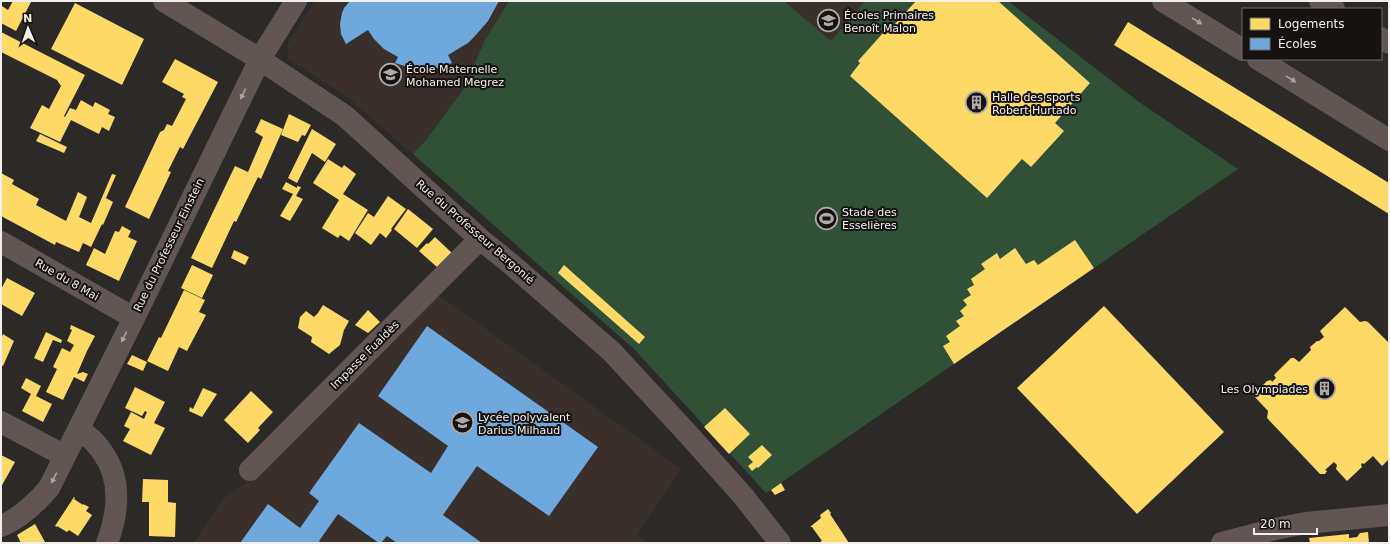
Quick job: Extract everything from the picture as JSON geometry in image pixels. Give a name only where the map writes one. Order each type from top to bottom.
[{"type":"street","name":"Rue du Professeur Bergonié","points":[[164,1],[260,59],[345,116],[480,239],[611,351],[687,433],[751,506],[780,543]]},
{"type":"street","name":"Rue du Professeur Einstein","points":[[1,526],[8,523],[39,500],[49,488],[134,318],[260,59],[296,1]]},
{"type":"street","points":[[1163,1],[1242,49]]},
{"type":"street","points":[[1320,1],[1332,8]]},
{"type":"street","points":[[1260,60],[1389,140]]},
{"type":"street","name":"Impasse Fualdès","points":[[250,470],[480,239]]},
{"type":"street","name":"Rue du 8 Mai","points":[[1,242],[134,318]]},
{"type":"street","points":[[1,422],[65,456]]},
{"type":"street","points":[[78,430],[85,433],[96,443],[106,458],[114,476],[116,497],[115,509],[107,543]]},
{"type":"street","points":[[1222,543],[1275,529],[1306,523],[1389,515]]},
{"type":"shaded area","name":"École Maternelle Mohamed Megrez","points":[[315,1],[509,1],[485,40],[463,90],[426,140],[413,154],[346,96],[288,59],[287,45]]},
{"type":"shaded area","name":"Écoles Primaires Benoît Malon","points":[[784,1],[865,1],[831,41]]},
{"type":"shaded area","name":"Lycée polyvalent Darius Milhaud","points":[[437,294],[681,469],[637,534],[649,543],[194,543],[223,499],[253,478]]},
{"type":"green space","name":"Stade des Esselières","points":[[509,1],[784,1],[831,41],[865,1],[1008,1],[1139,102],[1238,169],[766,493],[634,349],[413,154],[426,140],[463,90],[485,40]]},
{"type":"building: Logements","points":[[13,1],[31,2],[16,31],[1,23],[2,6],[8,10]]},
{"type":"building: Logements","name":"Halle des sports Robert Hurtado","points":[[916,1],[998,1],[1090,83],[1055,123],[1064,131],[1031,167],[1022,159],[987,198],[850,76],[860,63],[858,61],[883,33],[885,35]]},
{"type":"building: Logements","points":[[75,3],[144,39],[122,85],[51,49]]},
{"type":"building: Logements","points":[[1128,22],[1389,183],[1389,214],[1114,45]]},
{"type":"building: Logements","points":[[1,32],[85,75],[64,116],[65,117],[70,108],[76,110],[81,100],[93,107],[95,102],[110,110],[108,114],[115,117],[109,131],[102,127],[99,134],[71,120],[60,142],[30,128],[42,105],[49,109],[61,86],[57,80],[1,52]]},
{"type":"building: Logements","points":[[175,59],[218,82],[183,149],[180,147],[168,171],[171,172],[149,219],[125,207],[160,132],[164,130],[167,124],[172,126],[186,99],[182,97],[184,94],[162,82]]},
{"type":"building: Logements","points":[[289,114],[311,125],[305,136],[302,135],[298,142],[281,135]]},
{"type":"building: Logements","points":[[261,119],[283,129],[261,179],[258,177],[236,222],[234,221],[212,268],[191,258],[235,166],[248,172],[263,137],[255,132]]},
{"type":"building: Logements","points":[[312,129],[336,144],[325,162],[312,153],[297,183],[288,178]]},
{"type":"building: Logements","points":[[40,134],[67,147],[64,153],[36,141]]},
{"type":"building: Logements","points":[[328,159],[342,168],[344,165],[356,174],[343,194],[368,210],[349,241],[340,235],[338,238],[322,228],[339,200],[313,183]]},
{"type":"building: Logements","points":[[1,173],[14,180],[12,184],[39,199],[36,205],[66,221],[78,192],[87,197],[79,217],[91,223],[112,174],[116,175],[106,198],[113,202],[91,247],[83,243],[79,252],[56,242],[55,245],[1,216]]},
{"type":"building: Logements","points":[[286,182],[297,188],[297,186],[301,187],[296,196],[303,199],[290,221],[280,216],[293,194],[282,189]]},
{"type":"building: Logements","points":[[388,196],[406,209],[386,238],[380,233],[371,245],[355,233],[368,213],[374,217]]},
{"type":"building: Logements","points":[[408,209],[433,229],[417,248],[394,229]]},
{"type":"building: Logements","points":[[122,226],[131,231],[128,237],[137,241],[119,281],[86,265],[94,248],[105,254],[115,231],[119,232]]},
{"type":"building: Logements","points":[[435,237],[452,253],[438,268],[419,251]]},
{"type":"building: Logements","points":[[1075,240],[1094,268],[954,364],[943,346],[950,342],[946,336],[960,326],[956,321],[964,316],[960,311],[967,305],[963,300],[971,295],[967,289],[974,285],[971,279],[985,269],[981,264],[997,253],[1000,259],[1015,248],[1026,264],[1034,260],[1038,265]]},
{"type":"building: Logements","points":[[234,250],[249,257],[245,265],[231,258]]},
{"type":"building: Logements","points":[[192,265],[213,275],[202,298],[181,288]]},
{"type":"building: Logements","points":[[564,265],[645,337],[639,344],[558,273]]},
{"type":"building: Logements","points":[[7,278],[35,293],[22,316],[1,304],[1,289]]},
{"type":"building: Logements","points":[[184,290],[205,300],[199,312],[206,315],[187,351],[179,347],[168,371],[147,361],[159,337],[161,338]]},
{"type":"building: Logements","points":[[323,305],[349,321],[344,330],[340,345],[329,354],[311,342],[312,337],[298,328],[300,317],[306,311],[314,317]]},
{"type":"building: Logements","points":[[1104,306],[1224,432],[1137,514],[1017,388]]},
{"type":"building: Logements","name":"Les Olympiades","points":[[1345,307],[1360,322],[1368,322],[1389,343],[1389,459],[1382,466],[1373,456],[1364,464],[1362,463],[1362,467],[1347,481],[1336,469],[1337,465],[1334,462],[1325,470],[1327,471],[1325,474],[1320,474],[1267,418],[1268,411],[1253,395],[1267,381],[1271,380],[1272,382],[1276,378],[1274,375],[1291,358],[1294,358],[1299,362],[1311,350],[1310,347],[1324,337],[1320,331]]},
{"type":"building: Logements","points":[[368,310],[380,322],[368,333],[355,325]]},
{"type":"building: Logements","points":[[71,325],[95,336],[77,374],[83,372],[88,374],[84,382],[74,377],[63,400],[46,392],[57,369],[53,367],[62,348],[70,352],[74,345],[67,341],[72,330],[70,329]]},
{"type":"building: Logements","points":[[46,332],[62,340],[61,343],[53,340],[43,362],[34,358]]},
{"type":"building: Logements","points":[[3,334],[14,341],[3,366],[1,365],[1,339]]},
{"type":"building: Logements","points":[[132,355],[147,362],[143,371],[127,364]]},
{"type":"building: Logements","points":[[26,378],[41,386],[36,396],[52,404],[43,422],[22,411],[31,394],[21,388]]},
{"type":"building: Logements","points":[[135,387],[165,402],[154,423],[165,428],[151,455],[123,441],[130,429],[124,426],[131,412],[144,419],[147,412],[145,411],[142,416],[125,408]]},
{"type":"building: Logements","points":[[203,388],[217,394],[202,417],[189,411],[190,407],[193,409]]},
{"type":"building: Logements","points":[[251,391],[273,412],[258,428],[260,430],[248,443],[224,420]]},
{"type":"building: Logements","points":[[725,408],[750,434],[729,454],[704,427]]},
{"type":"building: Logements","points":[[762,445],[772,455],[758,468],[757,467],[752,471],[748,466],[753,462],[748,457]]},
{"type":"building: Logements","points":[[1,455],[15,462],[1,487]]},
{"type":"building: Logements","points":[[143,479],[168,480],[168,502],[176,503],[175,537],[149,536],[149,502],[142,502]]},
{"type":"building: Logements","points":[[781,483],[785,490],[775,495],[771,490]]},
{"type":"building: Logements","points":[[74,497],[74,499],[83,505],[89,507],[86,511],[92,515],[78,536],[69,530],[67,532],[55,526]]},
{"type":"building: Logements","points":[[828,509],[849,543],[818,543],[822,541],[812,527],[810,527],[821,518],[820,515]]},
{"type":"building: Logements","points":[[35,524],[45,542],[21,543],[17,535]]},
{"type":"building: Logements","points":[[1368,532],[1369,543],[1310,543],[1309,538],[1349,534],[1349,538],[1357,537],[1360,533]]},
{"type":"building: Écoles","points":[[350,1],[499,1],[488,21],[475,36],[468,43],[448,55],[452,63],[435,69],[417,70],[395,63],[398,57],[384,49],[374,39],[368,30],[346,44],[341,34],[340,24],[344,8]]},
{"type":"building: Écoles","points":[[427,326],[598,447],[549,516],[477,466],[443,515],[482,543],[397,543],[387,536],[381,543],[379,543],[338,514],[319,541],[321,543],[240,543],[268,504],[300,528],[319,501],[309,493],[359,423],[431,473],[448,446],[378,396]]},
{"type":"place","name":"Écoles Primaires Benoît Malon","points":[[828,21]]},
{"type":"place","name":"École Maternelle Mohamed Megrez","points":[[391,75]]},
{"type":"place","name":"Halle des sports Robert Hurtado","points":[[976,103]]},
{"type":"place","name":"Stade des Esselières","points":[[826,218]]},
{"type":"place","name":"Les Olympiades","points":[[1324,389]]},
{"type":"place","name":"Lycée polyvalent Darius Milhaud","points":[[463,423]]}]
